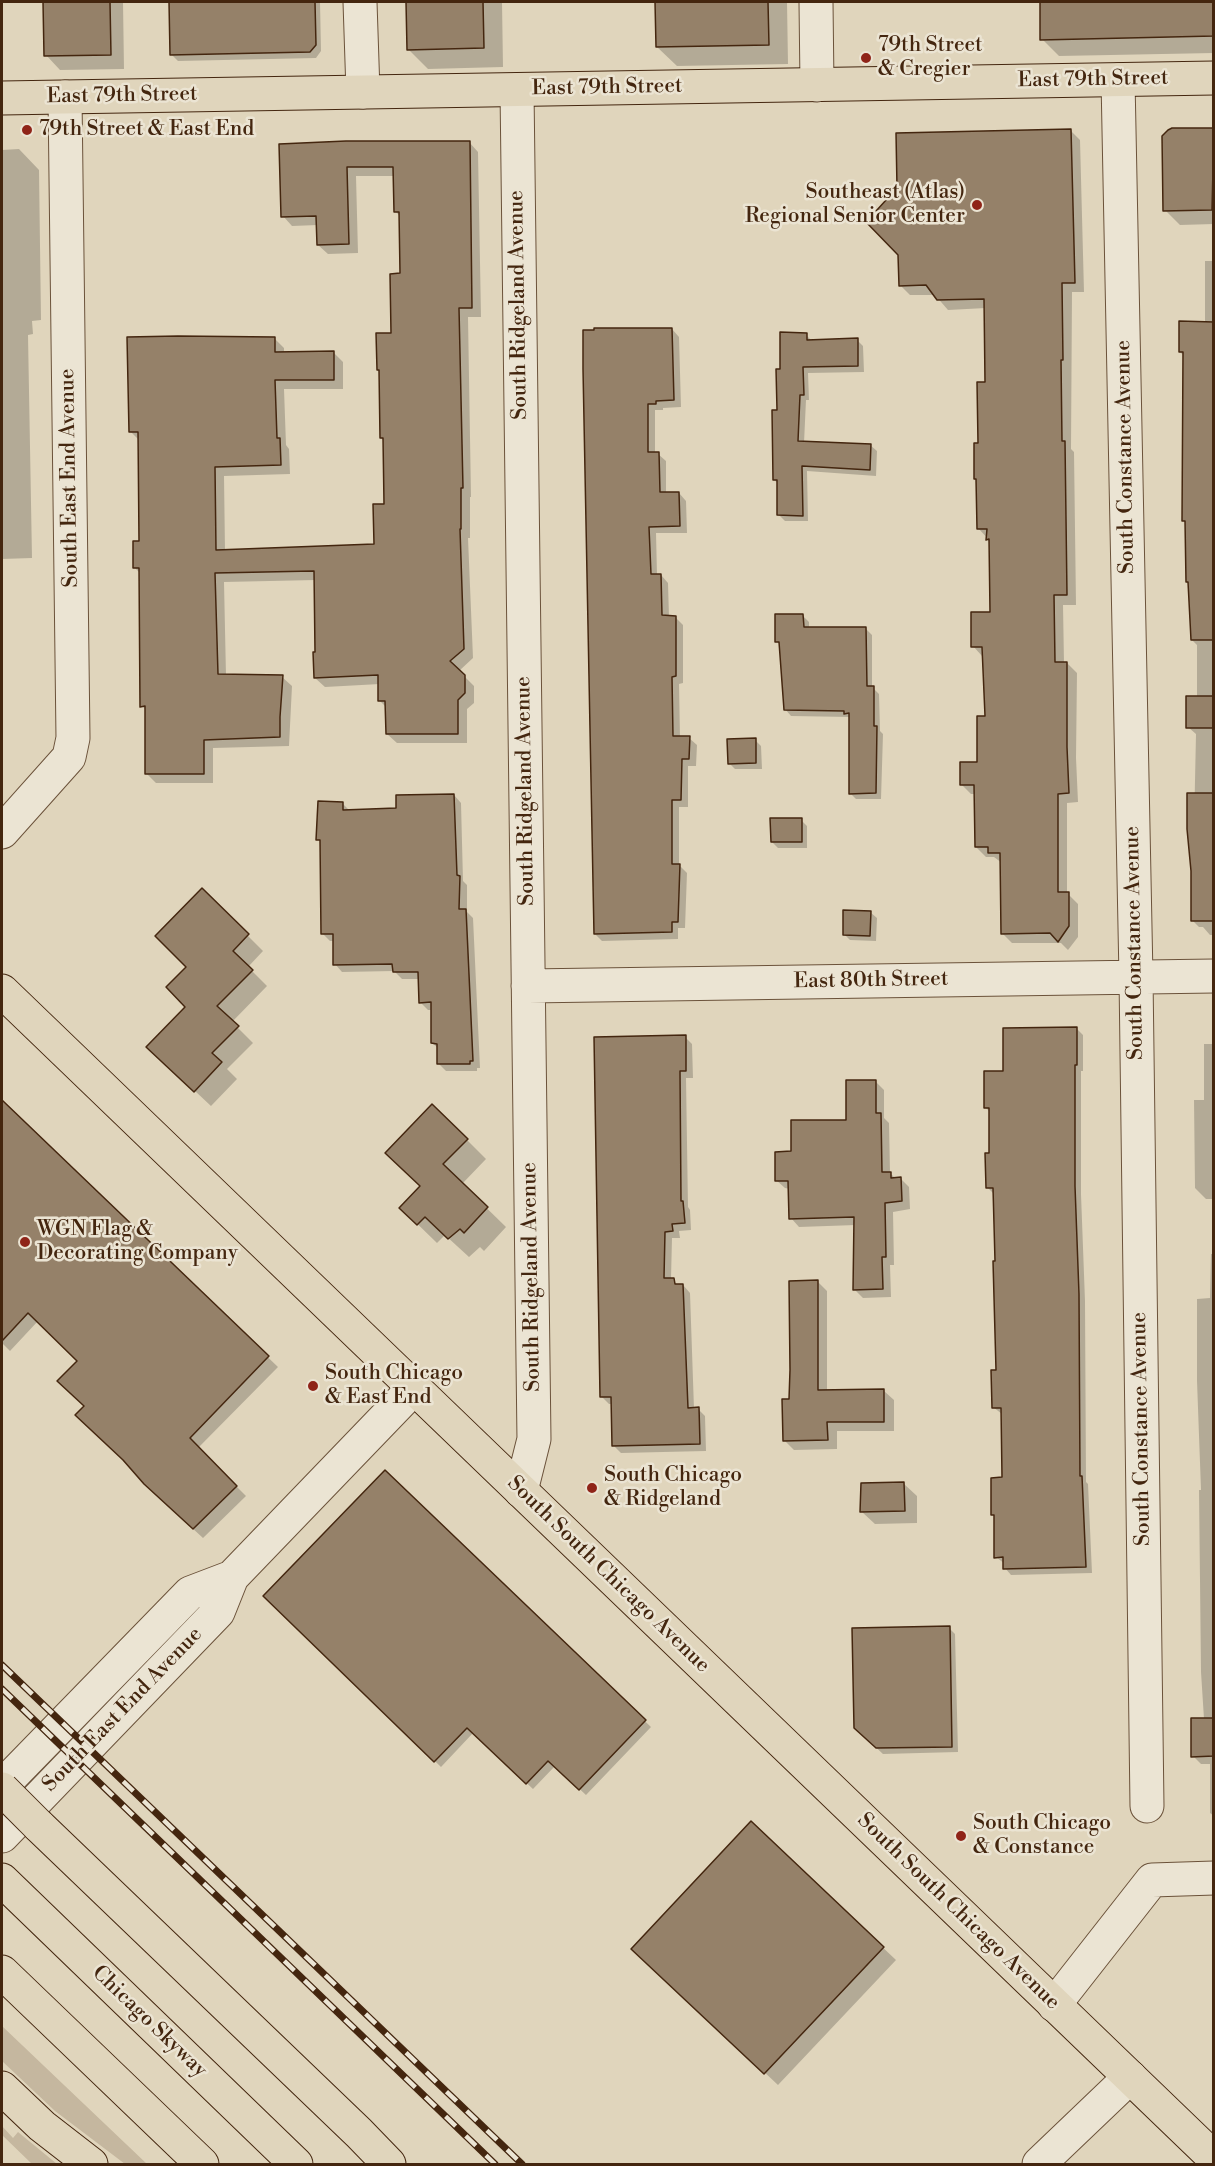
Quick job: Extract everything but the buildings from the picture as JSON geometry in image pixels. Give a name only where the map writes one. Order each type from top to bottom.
[{"type":"main road","name":"East 79th Street","points":[[2,98],[1214,78]]},
{"type":"main road","name":"South South Chicago Avenue","points":[[2,991],[1214,2158]]},
{"type":"main road","points":[[2,1788],[389,2164]]},
{"type":"main road","name":"Chicago Skyway","points":[[2,1880],[296,2164]]},
{"type":"main road","points":[[2,1972],[202,2164]]},
{"type":"main road","points":[[2,2088],[42,2126],[92,2164]]},
{"type":"street","points":[[360,2],[363,92]]},
{"type":"street","points":[[816,2],[817,85]]},
{"type":"street","name":"South Constance Avenue","points":[[1118,80],[1136,977],[1147,1806]]},
{"type":"street","name":"South Ridgeland Avenue","points":[[517,90],[534,1438],[521,1491]]},
{"type":"street","name":"South East End Avenue","points":[[2,832],[69,758],[73,738],[65,97]]},
{"type":"street","name":"East 80th Street","points":[[528,986],[1214,976]]},
{"type":"street","name":"South East End Avenue","points":[[2,1836],[218,1612],[232,1577],[414,1388]]},
{"type":"street","name":"South East End Avenue","points":[[2,1788],[190,1593],[232,1577]]},
{"type":"street","points":[[1054,2005],[1152,1880],[1200,1879]]},
{"type":"street","points":[[1039,2164],[1130,2077]]},
{"type":"shaded area","points":[[2,2026],[147,2164],[125,2164],[55,2111],[2,2061]]},
{"type":"shaded area","points":[[2,2126],[13,2138],[18,2132],[57,2164],[32,2164],[2,2135]]},
{"type":"railway","points":[[2,1665],[522,2164]]},
{"type":"railway","points":[[2,1689],[495,2164]]},
{"type":"place","name":"79th Street & Cregier","points":[[866,58]]},
{"type":"place","name":"79th Street & East End","points":[[27,130]]},
{"type":"place","name":"Southeast (Atlas) Regional Senior Center","points":[[977,205]]},
{"type":"place","name":"WGN Flag & Decorating Company","points":[[25,1242]]},
{"type":"place","name":"South Chicago & East End","points":[[313,1386]]},
{"type":"place","name":"South Chicago & Ridgeland","points":[[592,1488]]},
{"type":"place","name":"South Chicago & Constance","points":[[961,1836]]}]
